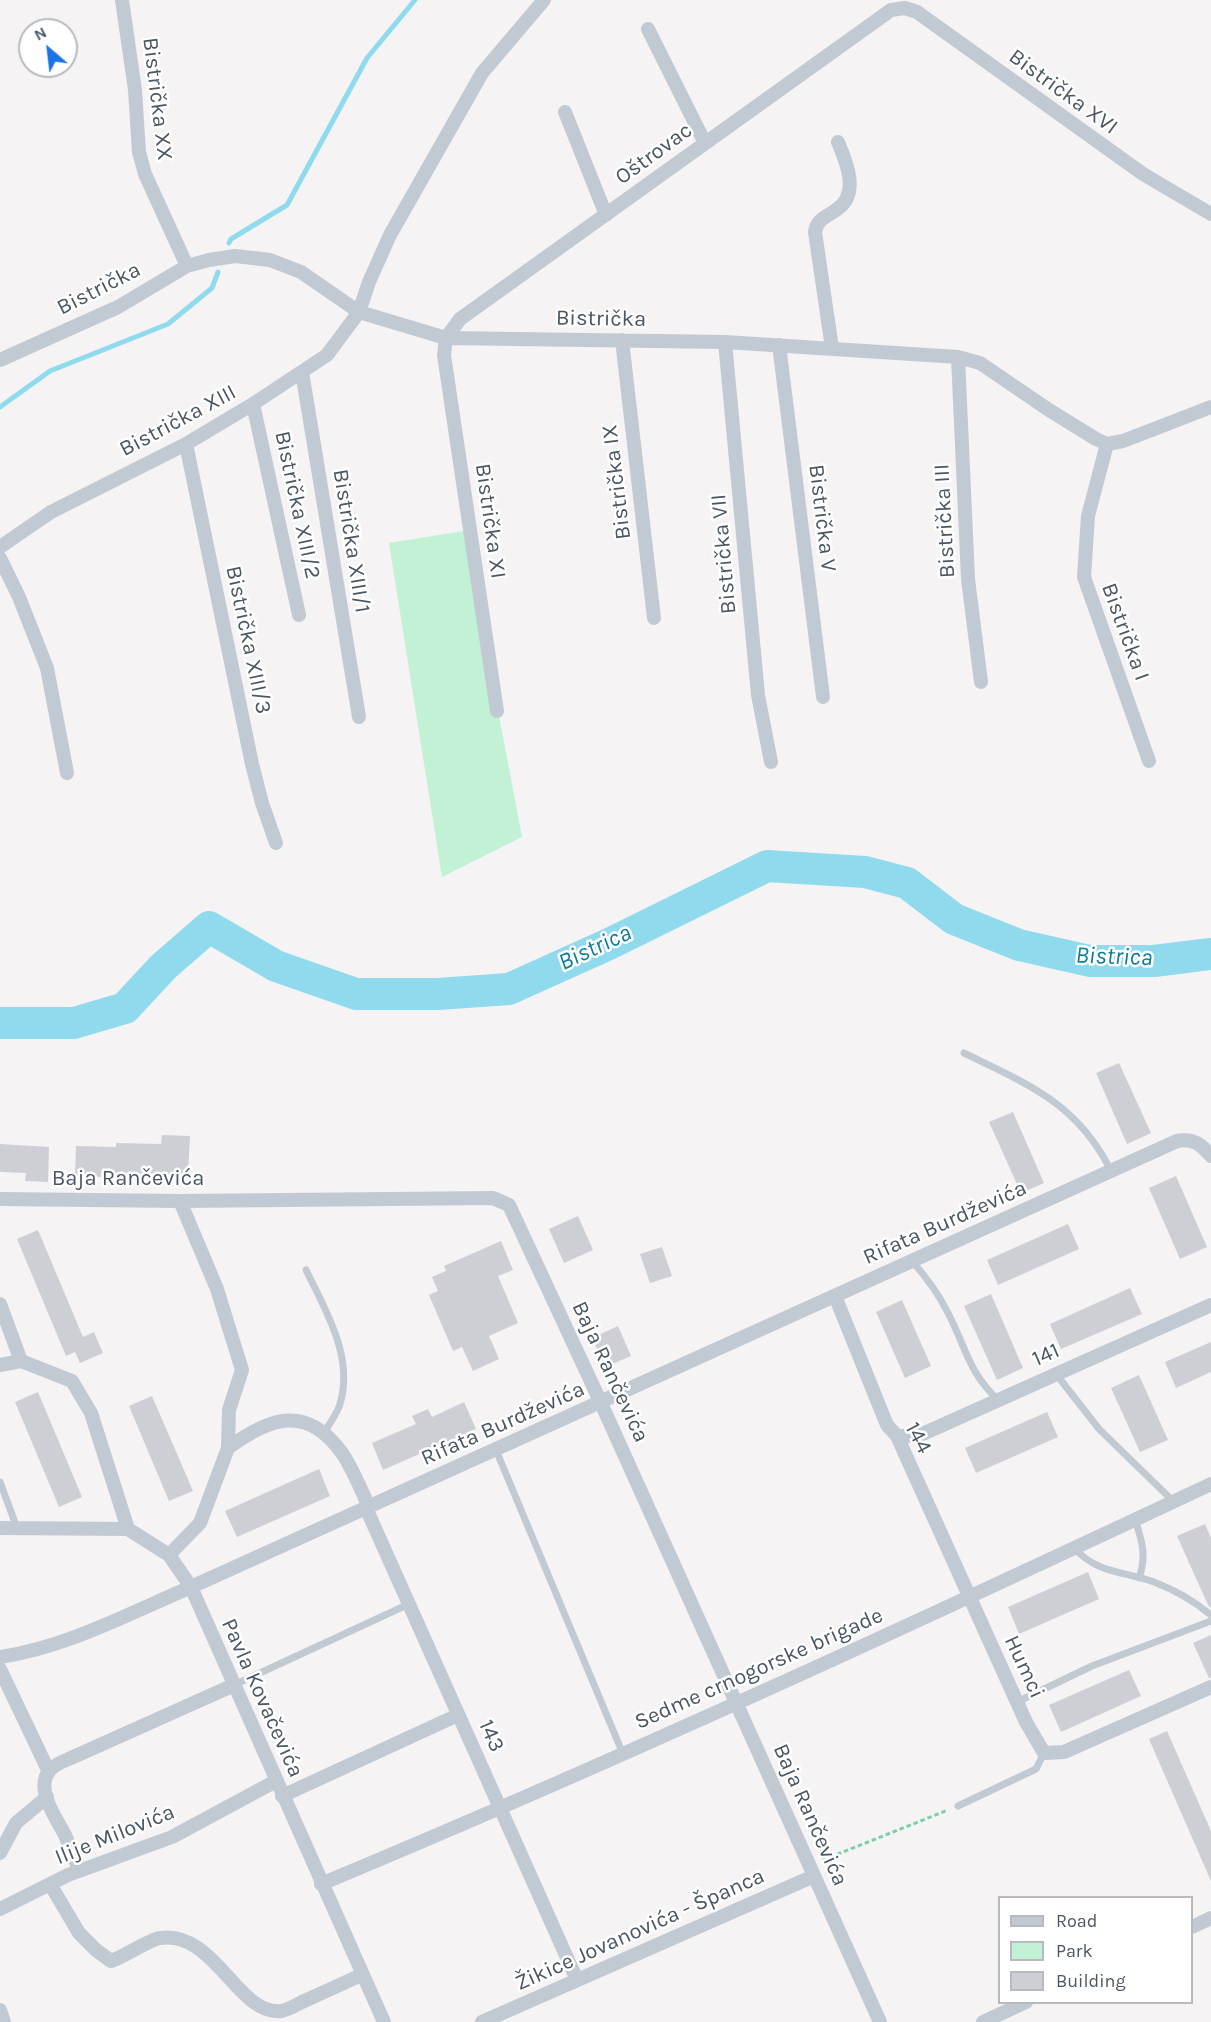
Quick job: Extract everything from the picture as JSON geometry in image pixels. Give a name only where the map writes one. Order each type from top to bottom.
[{"type":"street","name":"Bistrička XX","points":[[122,0],[135,90],[139,152],[146,174],[188,266]]},
{"type":"street","name":"Bistrička XIII","points":[[0,547],[51,512],[186,444],[253,404],[327,355],[359,312],[369,282],[390,235],[482,73],[544,0]]},
{"type":"street","name":"Bistrička XVI","points":[[891,10],[904,8],[917,12],[1143,174],[1211,214]]},
{"type":"street","name":"Oštrovac","points":[[446,338],[460,319],[891,10]]},
{"type":"street","points":[[648,28],[705,143]]},
{"type":"street","points":[[565,112],[606,215]]},
{"type":"street","points":[[832,348],[815,232],[816,224],[847,200],[850,188],[844,157],[838,142]]},
{"type":"street","name":"Bistrička","points":[[0,360],[118,307],[188,266],[236,256],[270,260],[301,272],[359,312],[446,338],[725,342],[958,357],[980,363],[1050,410],[1107,444]]},
{"type":"street","name":"Bistrička XI","points":[[446,338],[444,355],[497,711]]},
{"type":"street","name":"Bistrička IX","points":[[622,340],[654,618]]},
{"type":"street","name":"Bistrička VII","points":[[725,342],[758,695],[771,762]]},
{"type":"street","name":"Bistrička V","points":[[779,345],[823,697]]},
{"type":"street","name":"Bistrička III","points":[[958,357],[968,579],[981,682]]},
{"type":"street","name":"Bistrička XIII/1","points":[[302,372],[359,717]]},
{"type":"street","name":"Bistrička XIII/2","points":[[253,404],[299,615]]},
{"type":"street","points":[[1107,444],[1123,441],[1211,407]]},
{"type":"street","name":"Bistrička XIII/3","points":[[186,444],[252,764],[276,843]]},
{"type":"street","name":"Bistrička I","points":[[1107,444],[1088,516],[1084,577],[1149,760]]},
{"type":"street","points":[[0,558],[19,597],[47,668],[67,773]]},
{"type":"street","name":"Rifata Burdževića","points":[[0,1657],[28,1653],[57,1645],[191,1587],[1177,1141],[1186,1139],[1194,1141],[1211,1156]]},
{"type":"street","name":"Baja Rančevića","points":[[0,1199],[180,1201],[493,1198],[509,1205],[601,1403],[880,2022]]},
{"type":"street","points":[[169,1555],[200,1523],[228,1448],[229,1410],[242,1371],[217,1289],[180,1201]]},
{"type":"street","name":"144","points":[[835,1296],[887,1425],[897,1436],[969,1597]]},
{"type":"street","points":[[0,1304],[21,1361]]},
{"type":"street","name":"141","points":[[897,1436],[918,1436],[1211,1305]]},
{"type":"street","points":[[0,1365],[21,1361],[72,1381],[91,1413],[128,1529],[0,1528]]},
{"type":"street","points":[[228,1448],[266,1424],[286,1419],[306,1423],[324,1433]]},
{"type":"street","name":"143","points":[[324,1433],[343,1454],[577,1980]]},
{"type":"street","name":"Sedme crnogorske brigade","points":[[321,1884],[501,1809],[969,1597],[1211,1484]]},
{"type":"street","name":"Pavla Kovačevića","points":[[128,1529],[169,1555],[191,1587],[361,1975],[384,2022]]},
{"type":"street","name":"Humci","points":[[969,1597],[1034,1739],[1044,1753]]},
{"type":"street","points":[[0,1669],[49,1772]]},
{"type":"street","points":[[79,1870],[45,1790],[51,1768],[234,1685]]},
{"type":"street","points":[[1044,1753],[1064,1752],[1211,1687]]},
{"type":"street","points":[[282,1796],[458,1715]]},
{"type":"street","name":"Ilije Milovića","points":[[0,1909],[79,1870],[172,1837],[276,1781]]},
{"type":"street","points":[[0,1853],[4,1833],[47,1797]]},
{"type":"street","name":"Žikice Jovanovića - Španca","points":[[482,2022],[812,1870]]},
{"type":"street","points":[[50,1884],[79,1933],[111,1961],[159,1938],[177,1938],[196,1946],[223,1969],[252,2003],[266,2010],[282,2011],[361,1975]]},
{"type":"street","points":[[1193,1926],[1211,1918]]},
{"type":"street","points":[[982,2022],[1022,2004]]},
{"type":"street","points":[[0,2010],[4,2022]]},
{"type":"lane","points":[[964,1053],[1019,1079],[1057,1102],[1087,1131],[1112,1171]]},
{"type":"lane","points":[[912,1261],[928,1279],[947,1310],[978,1378],[998,1400]]},
{"type":"lane","points":[[306,1270],[340,1347],[343,1364],[344,1381],[340,1407],[324,1433]]},
{"type":"lane","points":[[1056,1374],[1099,1428],[1173,1501]]},
{"type":"lane","points":[[496,1450],[623,1754]]},
{"type":"lane","points":[[0,1482],[17,1528]]},
{"type":"lane","points":[[1135,1519],[1144,1549],[1142,1568],[1138,1578]]},
{"type":"lane","points":[[1074,1548],[1081,1556],[1099,1568],[1169,1588],[1211,1615]]},
{"type":"lane","points":[[234,1685],[409,1604]]},
{"type":"lane","points":[[1017,1702],[1092,1666],[1211,1621]]},
{"type":"lane","points":[[958,1806],[1036,1769],[1044,1753]]},
{"type":"path","points":[[812,1870],[958,1806]]},
{"type":"green space","points":[[464,531],[522,837],[442,877],[389,543]]},
{"type":"building","points":[[1119,1063],[1151,1133],[1127,1144],[1096,1073]]},
{"type":"building","points":[[1013,1112],[1044,1183],[1021,1193],[989,1122]]},
{"type":"building","points":[[162,1135],[190,1136],[188,1174],[101,1173],[101,1177],[75,1176],[76,1146],[116,1147],[116,1143],[161,1144]]},
{"type":"building","points":[[0,1144],[49,1147],[48,1182],[25,1181],[26,1173],[0,1172]]},
{"type":"building","points":[[1176,1176],[1207,1247],[1180,1259],[1149,1188]]},
{"type":"building","points":[[578,1216],[593,1250],[564,1263],[549,1229]]},
{"type":"building","points":[[1068,1224],[1079,1249],[998,1285],[987,1260]]},
{"type":"building","points":[[38,1230],[83,1337],[94,1332],[103,1353],[80,1363],[75,1352],[66,1356],[17,1239]]},
{"type":"building","points":[[501,1241],[513,1270],[498,1276],[518,1323],[489,1336],[499,1359],[473,1371],[462,1347],[453,1351],[429,1295],[438,1291],[432,1277],[446,1271],[444,1266]]},
{"type":"building","points":[[662,1247],[672,1276],[650,1283],[640,1254]]},
{"type":"building","points":[[1130,1288],[1142,1314],[1061,1349],[1050,1324]]},
{"type":"building","points":[[991,1294],[1023,1368],[997,1380],[964,1306]]},
{"type":"building","points":[[902,1300],[931,1366],[905,1378],[876,1312]]},
{"type":"building","points":[[618,1326],[631,1356],[605,1367],[592,1338]]},
{"type":"building","points":[[1211,1342],[1211,1372],[1176,1388],[1165,1362]]},
{"type":"building","points":[[1139,1375],[1168,1440],[1140,1452],[1111,1388]]},
{"type":"building","points":[[38,1392],[82,1497],[59,1507],[15,1402]]},
{"type":"building","points":[[152,1396],[193,1491],[169,1501],[129,1406]]},
{"type":"building","points":[[464,1402],[476,1429],[383,1470],[372,1443],[416,1424],[412,1416],[428,1409],[432,1417]]},
{"type":"building","points":[[1047,1412],[1058,1437],[976,1473],[965,1448]]},
{"type":"building","points":[[319,1469],[330,1496],[237,1537],[225,1511]]},
{"type":"building","points":[[1205,1524],[1211,1538],[1211,1608],[1177,1536]]},
{"type":"building","points":[[1088,1572],[1099,1599],[1019,1634],[1008,1607]]},
{"type":"building","points":[[1211,1635],[1211,1678],[1209,1678],[1193,1643]]},
{"type":"building","points":[[1129,1670],[1141,1696],[1061,1732],[1049,1705]]},
{"type":"building","points":[[1167,1731],[1211,1831],[1211,1881],[1149,1739]]},
{"type":"waterway","points":[[229,243],[231,239],[287,205],[367,58],[415,0]]},
{"type":"waterway","points":[[0,407],[50,371],[168,324],[212,288],[218,272]]},
{"type":"waterway","name":"Bistrica","points":[[0,1023],[74,1023],[125,1008],[163,967],[209,927],[276,966],[356,994],[438,994],[509,989],[609,944],[767,866],[865,872],[907,883],[954,919],[1019,945],[1090,961],[1154,961],[1211,954]]}]
